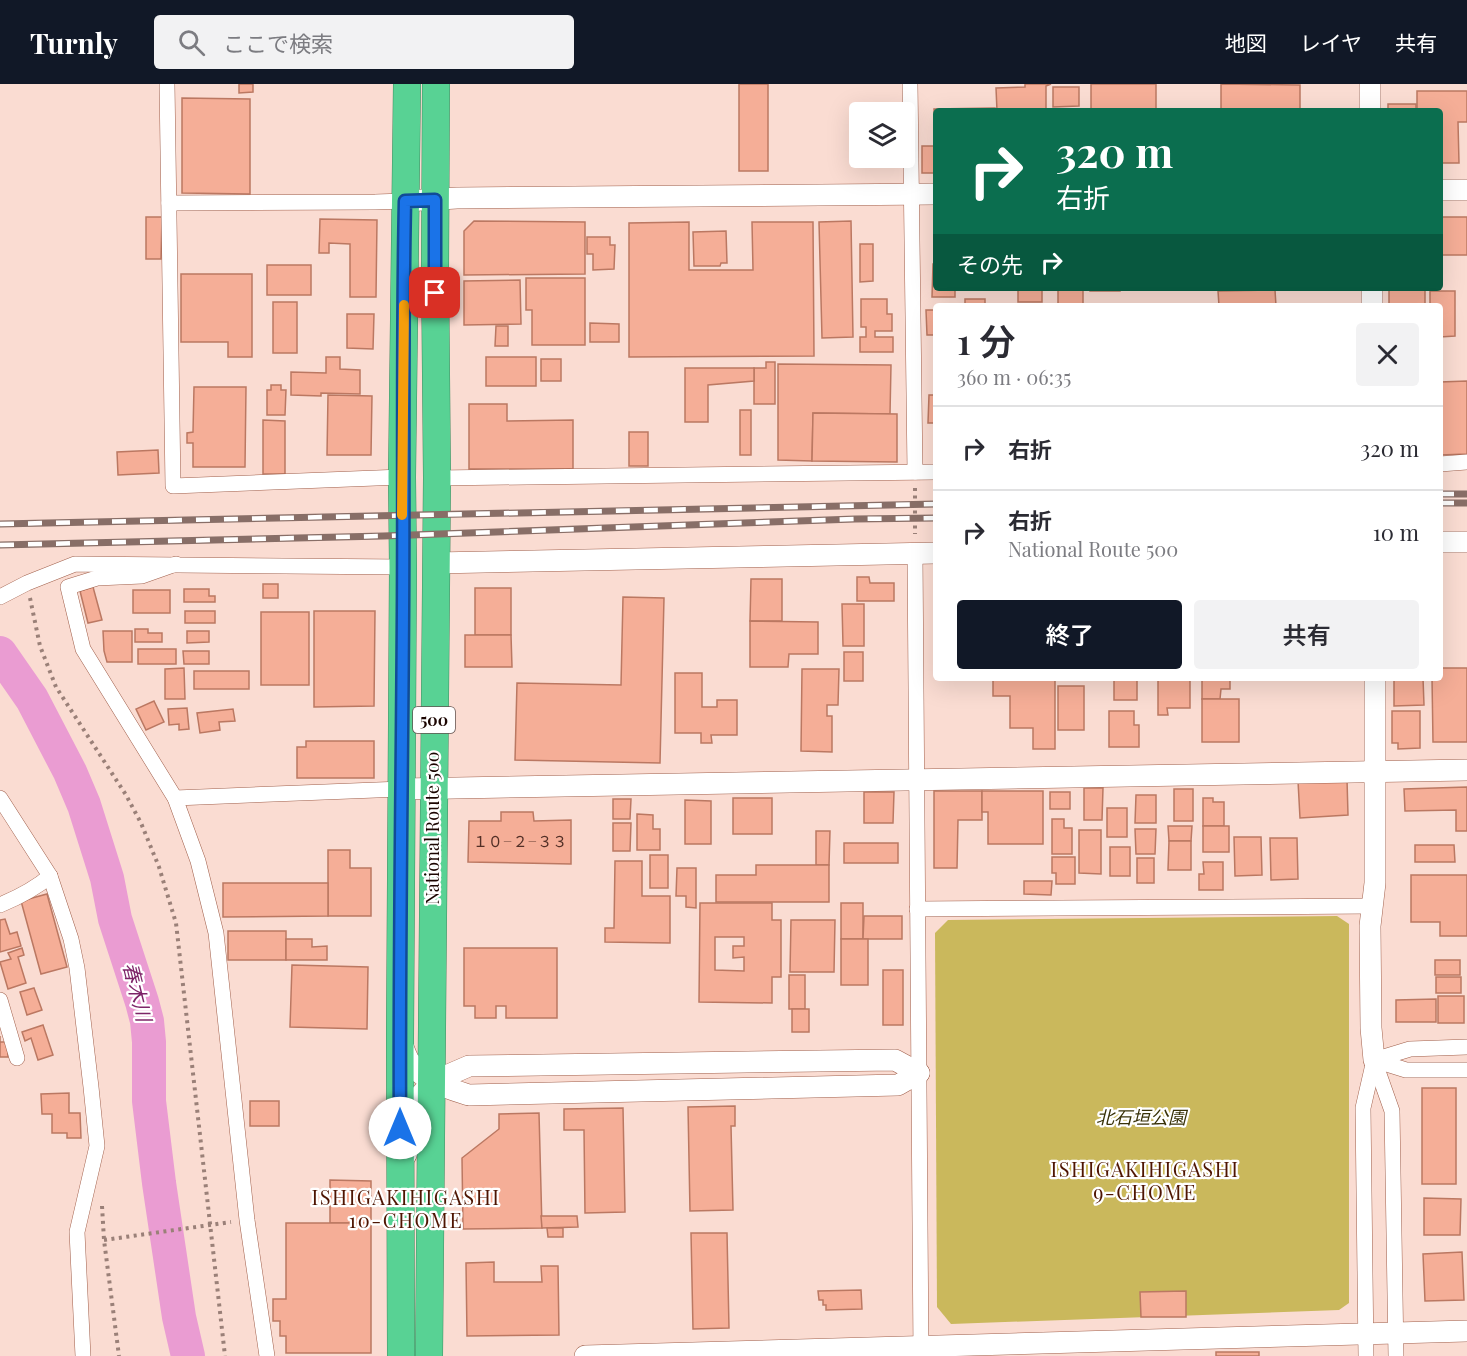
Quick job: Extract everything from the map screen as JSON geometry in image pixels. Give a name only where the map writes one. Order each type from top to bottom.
[{"type":"highway","name":"National Route 500","points":[[401,1356],[402,477],[407,84]]},
{"type":"highway","name":"National Route 500","points":[[429,1356],[436,478],[436,84]]},
{"type":"street","points":[[167,84],[172,486],[402,477]]},
{"type":"street","points":[[910,84],[915,472]]},
{"type":"street","points":[[1370,84],[1370,108]]},
{"type":"street","points":[[1443,190],[1467,190]]},
{"type":"street","points":[[169,203],[933,194]]},
{"type":"street","points":[[1443,464],[1467,462]]},
{"type":"street","points":[[436,478],[933,472]]},
{"type":"street","points":[[1443,542],[1467,543]]},
{"type":"street","points":[[435,562],[933,553]]},
{"type":"street","points":[[915,554],[921,1351]]},
{"type":"street","points":[[0,597],[27,583],[75,564],[403,567]]},
{"type":"street","points":[[176,564],[142,576],[97,578],[68,587],[83,649],[175,798],[198,861],[216,933],[247,1220],[267,1356]]},
{"type":"street","points":[[1375,681],[1375,883],[1370,926],[1371,1028],[1374,1059],[1392,1111],[1395,1356]]},
{"type":"street","points":[[175,798],[402,789],[1467,770]]},
{"type":"street","points":[[0,798],[50,876],[71,939],[77,968],[92,1087],[96,1146],[77,1232],[83,1356]]},
{"type":"street","points":[[0,905],[39,886],[50,876]]},
{"type":"street","points":[[917,909],[1372,906]]},
{"type":"street","points":[[0,1000],[16,1058]]},
{"type":"street","points":[[400,1037],[408,1060],[419,1072],[432,1082],[469,1095],[897,1085],[919,1073]]},
{"type":"street","points":[[1374,1059],[1410,1049],[1467,1047]]},
{"type":"street","points":[[401,1173],[415,1126],[419,1097],[432,1082],[469,1066],[895,1059],[919,1073]]},
{"type":"street","points":[[1374,1059],[1406,1070],[1467,1070]]},
{"type":"street","points":[[1366,1356],[1363,1108],[1374,1059]]},
{"type":"street","points":[[585,1356],[921,1351],[1467,1331]]},
{"type":"path","points":[[915,472],[915,554]]},
{"type":"path","points":[[27,583],[40,646],[56,687],[126,795],[141,823],[159,867],[176,923],[225,1356]]},
{"type":"path","points":[[102,1205],[119,1356]]},
{"type":"path","points":[[105,1240],[209,1225]]},
{"type":"green space","name":"北石垣公園","points":[[1337,916],[1349,924],[1349,1303],[1339,1310],[951,1324],[937,1307],[935,933],[948,920]]},
{"type":"building","points":[[239,84],[253,84],[253,92],[239,93]]},
{"type":"building","points":[[739,84],[768,84],[768,171],[739,171]]},
{"type":"building","points":[[1025,84],[1051,84],[1046,86],[1046,108],[997,108],[996,88],[1025,87]]},
{"type":"building","points":[[1091,84],[1156,84],[1156,108],[1091,108]]},
{"type":"building","points":[[1221,84],[1300,85],[1300,108],[1221,108]]},
{"type":"building","points":[[1053,87],[1079,87],[1079,106],[1053,107]]},
{"type":"building","points":[[1417,91],[1467,91],[1467,122],[1458,122],[1459,163],[1443,163],[1443,108],[1417,108]]},
{"type":"building","points":[[182,98],[250,99],[250,194],[182,193]]},
{"type":"building","points":[[1388,104],[1416,104],[1416,108],[1388,108]]},
{"type":"building","points":[[922,146],[933,146],[933,173],[922,173]]},
{"type":"building","points":[[146,217],[162,217],[161,259],[146,259]]},
{"type":"building","points":[[1443,217],[1467,217],[1467,255],[1443,255]]},
{"type":"building","points":[[320,219],[377,220],[376,297],[350,297],[350,244],[329,243],[329,253],[319,253]]},
{"type":"building","points":[[474,221],[585,222],[585,274],[464,275],[464,231]]},
{"type":"building","points":[[851,221],[853,337],[822,338],[819,222]]},
{"type":"building","points":[[689,222],[689,270],[753,270],[752,222],[813,222],[814,356],[629,357],[629,223]]},
{"type":"building","points":[[726,231],[727,263],[721,263],[720,266],[694,266],[693,232]]},
{"type":"building","points":[[587,237],[610,237],[610,245],[615,245],[614,269],[593,270],[593,254],[587,254]]},
{"type":"building","points":[[860,244],[873,244],[873,281],[860,282]]},
{"type":"building","points":[[933,264],[933,291],[955,291],[955,297],[932,297]]},
{"type":"building","points":[[267,265],[311,265],[311,295],[267,295]]},
{"type":"building","points":[[181,274],[252,274],[252,357],[228,357],[228,342],[181,342]]},
{"type":"building","points":[[526,278],[585,278],[585,345],[532,345],[532,310],[526,310]]},
{"type":"building","points":[[520,280],[521,324],[464,325],[464,281]]},
{"type":"building","points":[[1018,291],[1042,291],[1042,302],[1018,302]]},
{"type":"building","points":[[1058,291],[1083,291],[1083,303],[1058,303]]},
{"type":"building","points":[[1218,291],[1275,291],[1276,303],[1219,303]]},
{"type":"building","points":[[1389,291],[1425,291],[1425,303],[1389,303]]},
{"type":"building","points":[[1430,291],[1455,291],[1455,336],[1443,337],[1443,303],[1430,303]]},
{"type":"building","points":[[861,299],[887,299],[887,314],[892,314],[892,331],[875,331],[875,337],[893,337],[893,352],[860,352],[860,337],[866,337],[866,327],[861,327]]},
{"type":"building","points":[[965,299],[985,299],[985,303],[965,303]]},
{"type":"building","points":[[273,302],[297,302],[297,353],[273,353]]},
{"type":"building","points":[[926,310],[933,310],[933,335],[927,335]]},
{"type":"building","points":[[347,314],[374,314],[373,349],[347,348]]},
{"type":"building","points":[[590,323],[619,324],[619,342],[590,342]]},
{"type":"building","points":[[496,326],[508,326],[508,346],[495,346]]},
{"type":"building","points":[[326,357],[340,357],[340,369],[360,370],[360,394],[291,395],[291,372],[326,373]]},
{"type":"building","points":[[486,357],[536,357],[536,386],[486,386]]},
{"type":"building","points":[[541,359],[561,359],[561,381],[541,381]]},
{"type":"building","points":[[766,362],[775,362],[775,404],[754,404],[754,368],[766,368]]},
{"type":"building","points":[[778,364],[891,365],[890,414],[813,413],[812,461],[778,460]]},
{"type":"building","points":[[685,368],[754,368],[754,381],[708,385],[708,422],[685,422]]},
{"type":"building","points":[[1467,381],[1467,454],[1443,455],[1443,382]]},
{"type":"building","points":[[271,385],[281,385],[281,390],[286,390],[285,415],[267,415],[267,390],[271,390]]},
{"type":"building","points":[[194,387],[246,387],[245,467],[193,467],[193,443],[187,443],[187,433],[193,432]]},
{"type":"building","points":[[328,395],[372,396],[371,455],[327,455]]},
{"type":"building","points":[[929,395],[933,395],[933,423],[928,423]]},
{"type":"building","points":[[469,404],[507,404],[507,421],[573,420],[573,469],[469,469]]},
{"type":"building","points":[[740,410],[751,410],[751,455],[740,455]]},
{"type":"building","points":[[813,413],[897,414],[897,462],[812,461]]},
{"type":"building","points":[[263,420],[285,421],[285,474],[263,474]]},
{"type":"building","points":[[629,432],[648,432],[648,466],[629,466]]},
{"type":"building","points":[[158,450],[159,473],[118,475],[117,452]]},
{"type":"building","points":[[857,577],[869,577],[870,583],[894,583],[894,601],[857,601]]},
{"type":"building","points":[[751,579],[782,579],[782,621],[750,621]]},
{"type":"building","points":[[263,584],[278,584],[278,598],[263,598]]},
{"type":"building","points":[[93,587],[102,620],[88,623],[80,591]]},
{"type":"building","points":[[475,588],[511,588],[511,635],[475,635]]},
{"type":"building","points":[[184,589],[209,589],[209,596],[215,596],[215,602],[184,602]]},
{"type":"building","points":[[133,590],[170,590],[170,613],[133,613]]},
{"type":"building","points":[[623,597],[664,598],[660,763],[515,760],[517,683],[621,685]]},
{"type":"building","points":[[842,604],[864,604],[864,646],[843,646]]},
{"type":"building","points":[[185,611],[215,611],[215,623],[185,623]]},
{"type":"building","points":[[314,611],[375,611],[374,706],[314,707]]},
{"type":"building","points":[[261,612],[309,612],[309,685],[261,685]]},
{"type":"building","points":[[750,621],[818,622],[818,654],[789,654],[788,667],[750,667]]},
{"type":"building","points":[[135,629],[148,629],[148,633],[162,633],[162,642],[135,642]]},
{"type":"building","points":[[103,631],[132,631],[132,662],[107,662]]},
{"type":"building","points":[[187,631],[209,631],[209,642],[187,643]]},
{"type":"building","points":[[465,635],[511,635],[512,667],[465,667]]},
{"type":"building","points":[[138,649],[176,649],[176,664],[138,664]]},
{"type":"building","points":[[183,651],[209,651],[209,664],[184,664]]},
{"type":"building","points":[[844,652],[863,652],[863,681],[844,681]]},
{"type":"building","points":[[184,668],[185,699],[165,699],[165,669]]},
{"type":"building","points":[[1443,668],[1467,668],[1467,742],[1433,742],[1432,681],[1443,681]]},
{"type":"building","points":[[802,669],[839,669],[838,705],[827,705],[827,716],[832,716],[832,752],[801,751]]},
{"type":"building","points":[[194,671],[249,671],[249,689],[194,689]]},
{"type":"building","points":[[675,673],[702,673],[702,707],[717,707],[717,700],[737,700],[737,735],[711,735],[712,743],[701,743],[701,733],[675,733]]},
{"type":"building","points":[[993,681],[1055,681],[1055,749],[1033,749],[1033,728],[1010,728],[1010,696],[993,696]]},
{"type":"building","points":[[1114,681],[1137,681],[1137,700],[1114,700]]},
{"type":"building","points":[[1158,681],[1190,681],[1190,708],[1167,708],[1168,715],[1158,715]]},
{"type":"building","points":[[1202,681],[1230,681],[1230,689],[1221,689],[1220,699],[1202,699]]},
{"type":"building","points":[[1394,681],[1423,681],[1424,705],[1394,706]]},
{"type":"building","points":[[1058,686],[1084,686],[1084,730],[1058,730]]},
{"type":"building","points":[[1202,699],[1239,699],[1239,742],[1202,742]]},
{"type":"building","points":[[154,701],[164,722],[146,730],[136,709]]},
{"type":"building","points":[[187,708],[189,729],[179,730],[179,724],[169,725],[168,709]]},
{"type":"building","points":[[233,709],[235,721],[219,722],[220,730],[200,733],[197,713]]},
{"type":"building","points":[[1109,711],[1134,711],[1134,725],[1139,725],[1139,747],[1109,747]]},
{"type":"building","points":[[1392,711],[1420,711],[1420,748],[1398,749],[1398,743],[1392,743]]},
{"type":"building","points":[[306,741],[374,741],[374,778],[297,778],[297,747],[306,747]]},
{"type":"building","points":[[1347,779],[1348,815],[1300,818],[1298,781]]},
{"type":"building","points":[[1467,787],[1467,831],[1456,831],[1456,810],[1405,811],[1404,789]]},
{"type":"building","points":[[1084,788],[1103,788],[1102,820],[1084,820]]},
{"type":"building","points":[[1174,789],[1193,789],[1193,821],[1174,821]]},
{"type":"building","points":[[934,791],[982,791],[982,820],[958,820],[957,868],[934,868]]},
{"type":"building","points":[[982,791],[1043,791],[1043,844],[988,844],[988,812],[982,812]]},
{"type":"building","points":[[864,792],[894,792],[893,823],[864,823]]},
{"type":"building","points":[[1050,792],[1070,792],[1070,809],[1050,809]]},
{"type":"building","points":[[1136,795],[1156,795],[1156,823],[1135,823]]},
{"type":"building","points":[[733,798],[772,798],[772,834],[733,834]]},
{"type":"building","points":[[1203,798],[1213,798],[1213,802],[1224,802],[1224,826],[1203,826]]},
{"type":"building","points":[[613,799],[631,799],[630,819],[613,819]]},
{"type":"building","points":[[685,800],[711,801],[711,844],[685,844]]},
{"type":"building","points":[[1107,808],[1127,808],[1127,837],[1107,837]]},
{"type":"building","points":[[501,812],[533,812],[534,821],[571,820],[571,864],[468,862],[469,821],[501,821]]},
{"type":"building","points":[[637,814],[653,815],[653,829],[660,829],[660,850],[637,850]]},
{"type":"building","points":[[1052,819],[1064,819],[1064,828],[1072,828],[1072,854],[1052,854]]},
{"type":"building","points":[[613,823],[631,823],[630,851],[613,851]]},
{"type":"building","points":[[1168,826],[1192,826],[1191,841],[1169,841]]},
{"type":"building","points":[[1203,826],[1229,826],[1229,852],[1203,852]]},
{"type":"building","points":[[1135,829],[1156,829],[1155,854],[1136,854]]},
{"type":"building","points":[[1079,830],[1101,830],[1101,874],[1079,873]]},
{"type":"building","points":[[816,831],[830,831],[829,865],[816,865]]},
{"type":"building","points":[[1234,837],[1261,837],[1262,875],[1235,876]]},
{"type":"building","points":[[1270,838],[1297,838],[1298,879],[1271,880]]},
{"type":"building","points":[[1169,841],[1191,841],[1191,870],[1168,870]]},
{"type":"building","points":[[844,843],[898,843],[898,863],[844,863]]},
{"type":"building","points":[[1415,845],[1454,845],[1455,862],[1415,862]]},
{"type":"building","points":[[1110,847],[1130,847],[1130,876],[1110,876]]},
{"type":"building","points":[[328,850],[350,850],[350,868],[371,868],[371,916],[328,916]]},
{"type":"building","points":[[650,855],[668,855],[668,888],[650,888]]},
{"type":"building","points":[[1052,857],[1075,857],[1075,884],[1056,884],[1056,873],[1052,873]]},
{"type":"building","points":[[1137,858],[1154,858],[1154,883],[1137,883]]},
{"type":"building","points":[[615,861],[642,861],[642,896],[670,896],[670,943],[605,942],[605,928],[614,928]]},
{"type":"building","points":[[1203,862],[1223,862],[1223,890],[1199,890],[1199,874],[1204,874]]},
{"type":"building","points":[[756,865],[829,865],[829,902],[716,902],[716,875],[756,875]]},
{"type":"building","points":[[677,868],[696,868],[696,908],[686,907],[686,896],[676,896]]},
{"type":"building","points":[[1411,875],[1467,875],[1467,936],[1440,936],[1440,922],[1411,922]]},
{"type":"building","points":[[1024,881],[1052,881],[1051,895],[1024,894]]},
{"type":"building","points":[[223,883],[328,883],[328,916],[223,917]]},
{"type":"building","points":[[47,894],[67,967],[41,974],[21,901]]},
{"type":"building","points":[[700,903],[772,903],[772,920],[781,920],[781,977],[772,977],[772,1003],[699,1002]],"holes":[[[715,937],[744,937],[744,946],[733,946],[733,958],[744,957],[744,971],[715,970]]]},
{"type":"building","points":[[841,903],[863,903],[863,939],[841,939]]},
{"type":"building","points":[[864,916],[902,916],[902,939],[863,939]]},
{"type":"building","points":[[5,919],[10,934],[17,932],[21,946],[0,952],[0,920]]},
{"type":"building","points":[[791,920],[835,920],[834,972],[790,972]]},
{"type":"building","points":[[228,931],[286,931],[286,960],[228,960]]},
{"type":"building","points":[[286,939],[312,939],[312,947],[327,946],[327,960],[286,960]]},
{"type":"building","points":[[841,939],[868,939],[868,985],[841,985]]},
{"type":"building","points":[[22,948],[24,955],[18,957],[26,983],[8,989],[0,962],[11,959],[8,953]]},
{"type":"building","points":[[464,948],[557,948],[557,1018],[506,1018],[506,1006],[496,1006],[496,1018],[475,1018],[475,1006],[464,1006]]},
{"type":"building","points":[[1435,960],[1460,960],[1460,975],[1435,975]]},
{"type":"building","points":[[292,965],[368,967],[367,1029],[290,1027]]},
{"type":"building","points":[[883,970],[903,970],[903,1025],[883,1025]]},
{"type":"building","points":[[789,975],[805,975],[805,1009],[789,1009]]},
{"type":"building","points":[[1436,977],[1461,977],[1461,993],[1436,993]]},
{"type":"building","points":[[34,988],[42,1010],[27,1015],[20,992]]},
{"type":"building","points":[[1438,996],[1464,996],[1464,1023],[1438,1023]]},
{"type":"building","points":[[1436,999],[1436,1022],[1396,1022],[1396,1000]]},
{"type":"building","points":[[792,1009],[809,1009],[809,1032],[792,1032]]},
{"type":"building","points":[[43,1025],[53,1055],[38,1060],[31,1038],[25,1041],[22,1032]]},
{"type":"building","points":[[0,1042],[8,1042],[8,1057],[0,1057]]},
{"type":"building","points":[[1422,1088],[1456,1088],[1456,1184],[1422,1184]]},
{"type":"building","points":[[69,1093],[69,1113],[80,1113],[81,1138],[67,1138],[67,1133],[52,1133],[52,1114],[42,1114],[41,1094]]},
{"type":"building","points":[[250,1101],[279,1101],[279,1126],[250,1126]]},
{"type":"building","points":[[735,1106],[735,1126],[731,1126],[733,1210],[690,1211],[688,1107]]},
{"type":"building","points":[[623,1108],[625,1212],[585,1213],[584,1130],[564,1130],[564,1109]]},
{"type":"building","points":[[539,1113],[542,1228],[463,1229],[462,1158],[499,1129],[499,1114]]},
{"type":"building","points":[[330,1180],[371,1181],[371,1223],[330,1223]]},
{"type":"building","points":[[1424,1198],[1461,1199],[1460,1235],[1424,1235]]},
{"type":"building","points":[[541,1216],[577,1216],[578,1227],[542,1228]]},
{"type":"building","points":[[286,1223],[371,1223],[371,1353],[286,1353],[286,1336],[280,1336],[280,1321],[273,1321],[273,1299],[286,1299]]},
{"type":"building","points":[[547,1228],[563,1228],[563,1237],[548,1237]]},
{"type":"building","points":[[691,1233],[727,1233],[729,1328],[693,1329]]},
{"type":"building","points":[[1462,1252],[1464,1300],[1425,1301],[1423,1254]]},
{"type":"building","points":[[494,1262],[494,1282],[542,1282],[541,1266],[558,1266],[559,1335],[467,1336],[466,1263]]},
{"type":"building","points":[[861,1290],[862,1309],[826,1310],[823,1300],[819,1300],[818,1291]]},
{"type":"building","points":[[1186,1291],[1186,1317],[1141,1317],[1140,1292]]},
{"type":"building","points":[[1216,1352],[1259,1352],[1259,1356],[1216,1356]]},
{"type":"waterway","name":"春木川","points":[[0,653],[32,699],[70,772],[84,805],[107,878],[115,919],[142,1002],[149,1042],[149,1101],[159,1183],[179,1317],[188,1356]]},
{"type":"railway","points":[[1443,494],[1467,494]]},
{"type":"railway","points":[[1443,503],[1467,503]]},
{"type":"railway","points":[[0,524],[933,504]]},
{"type":"railway","points":[[0,545],[383,536],[933,518]]},
{"type":"slow traffic","points":[[402,515],[404,305]]},
{"type":"district","name":"ISHIGAKIHIGASHI 9-CHOME","points":[[1145,1182]]},
{"type":"district","name":"ISHIGAKIHIGASHI 10-CHOME","points":[[406,1210]]},
{"type":"route","points":[[400,1128],[405,201],[435,200],[435,293]]}]
